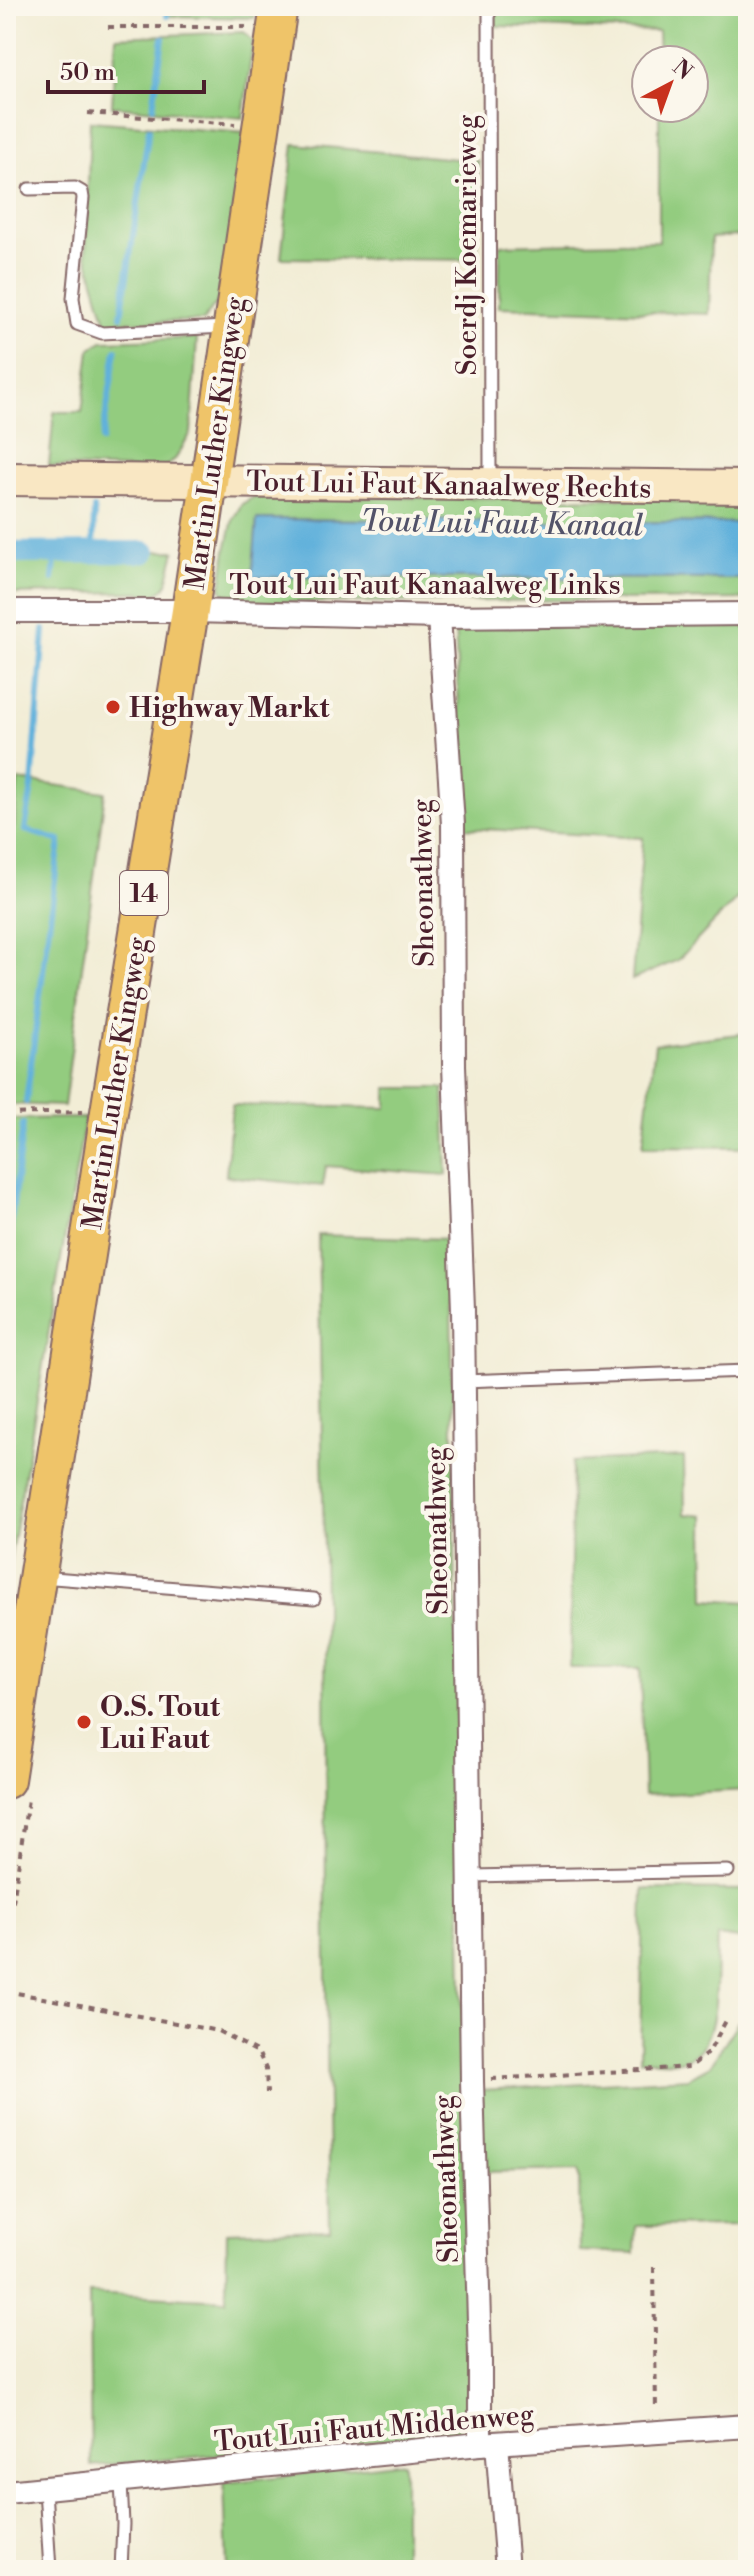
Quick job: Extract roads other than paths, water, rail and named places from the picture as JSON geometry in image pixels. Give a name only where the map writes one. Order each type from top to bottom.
[{"type":"main road","name":"Martin Luther Kingweg","points":[[6,1780],[190,611],[278,16]]},
{"type":"street","name":"Tout Lui Faut Kanaalweg Rechts","points":[[6,479],[748,487]]},
{"type":"street","name":"Tout Lui Faut Kanaalweg Links","points":[[6,611],[190,611],[439,617],[748,614]]},
{"type":"street","name":"Sheonathweg","points":[[439,617],[453,824],[454,1065],[463,1310],[472,2081],[480,2356],[488,2444],[507,2570]]},
{"type":"street","name":"Tout Lui Faut Middenweg","points":[[6,2492],[488,2444],[748,2426]]},
{"type":"lane","name":"Soerdj Koemarieweg","points":[[489,6],[490,484]]},
{"type":"lane","points":[[29,189],[75,188],[82,192],[73,298],[77,324],[102,333],[231,327]]},
{"type":"lane","points":[[463,1381],[748,1371]]},
{"type":"lane","points":[[37,1577],[314,1599]]},
{"type":"lane","points":[[472,1876],[728,1871]]},
{"type":"lane","points":[[121,2482],[121,2570]]},
{"type":"lane","points":[[45,2489],[50,2570]]},
{"type":"water","points":[[257,519],[748,523],[748,579],[252,577]]},
{"type":"waterway","points":[[167,16],[168,6]]},
{"type":"waterway","points":[[153,107],[163,38]]},
{"type":"waterway","points":[[121,316],[149,129]]},
{"type":"waterway","points":[[102,440],[116,350]]},
{"type":"waterway","points":[[93,553],[94,509]]},
{"type":"waterway","name":"Tout Lui Faut Kanaal","points":[[6,553],[145,552]]},
{"type":"waterway","points":[[53,579],[56,554]]},
{"type":"waterway","points":[[26,1102],[60,841],[25,830],[32,787],[44,630]]},
{"type":"waterway","points":[[6,1261],[23,1124]]},
{"type":"place","name":"Highway Markt","points":[[113,707]]},
{"type":"place","name":"O.S. Tout Lui Faut","points":[[84,1722]]}]
